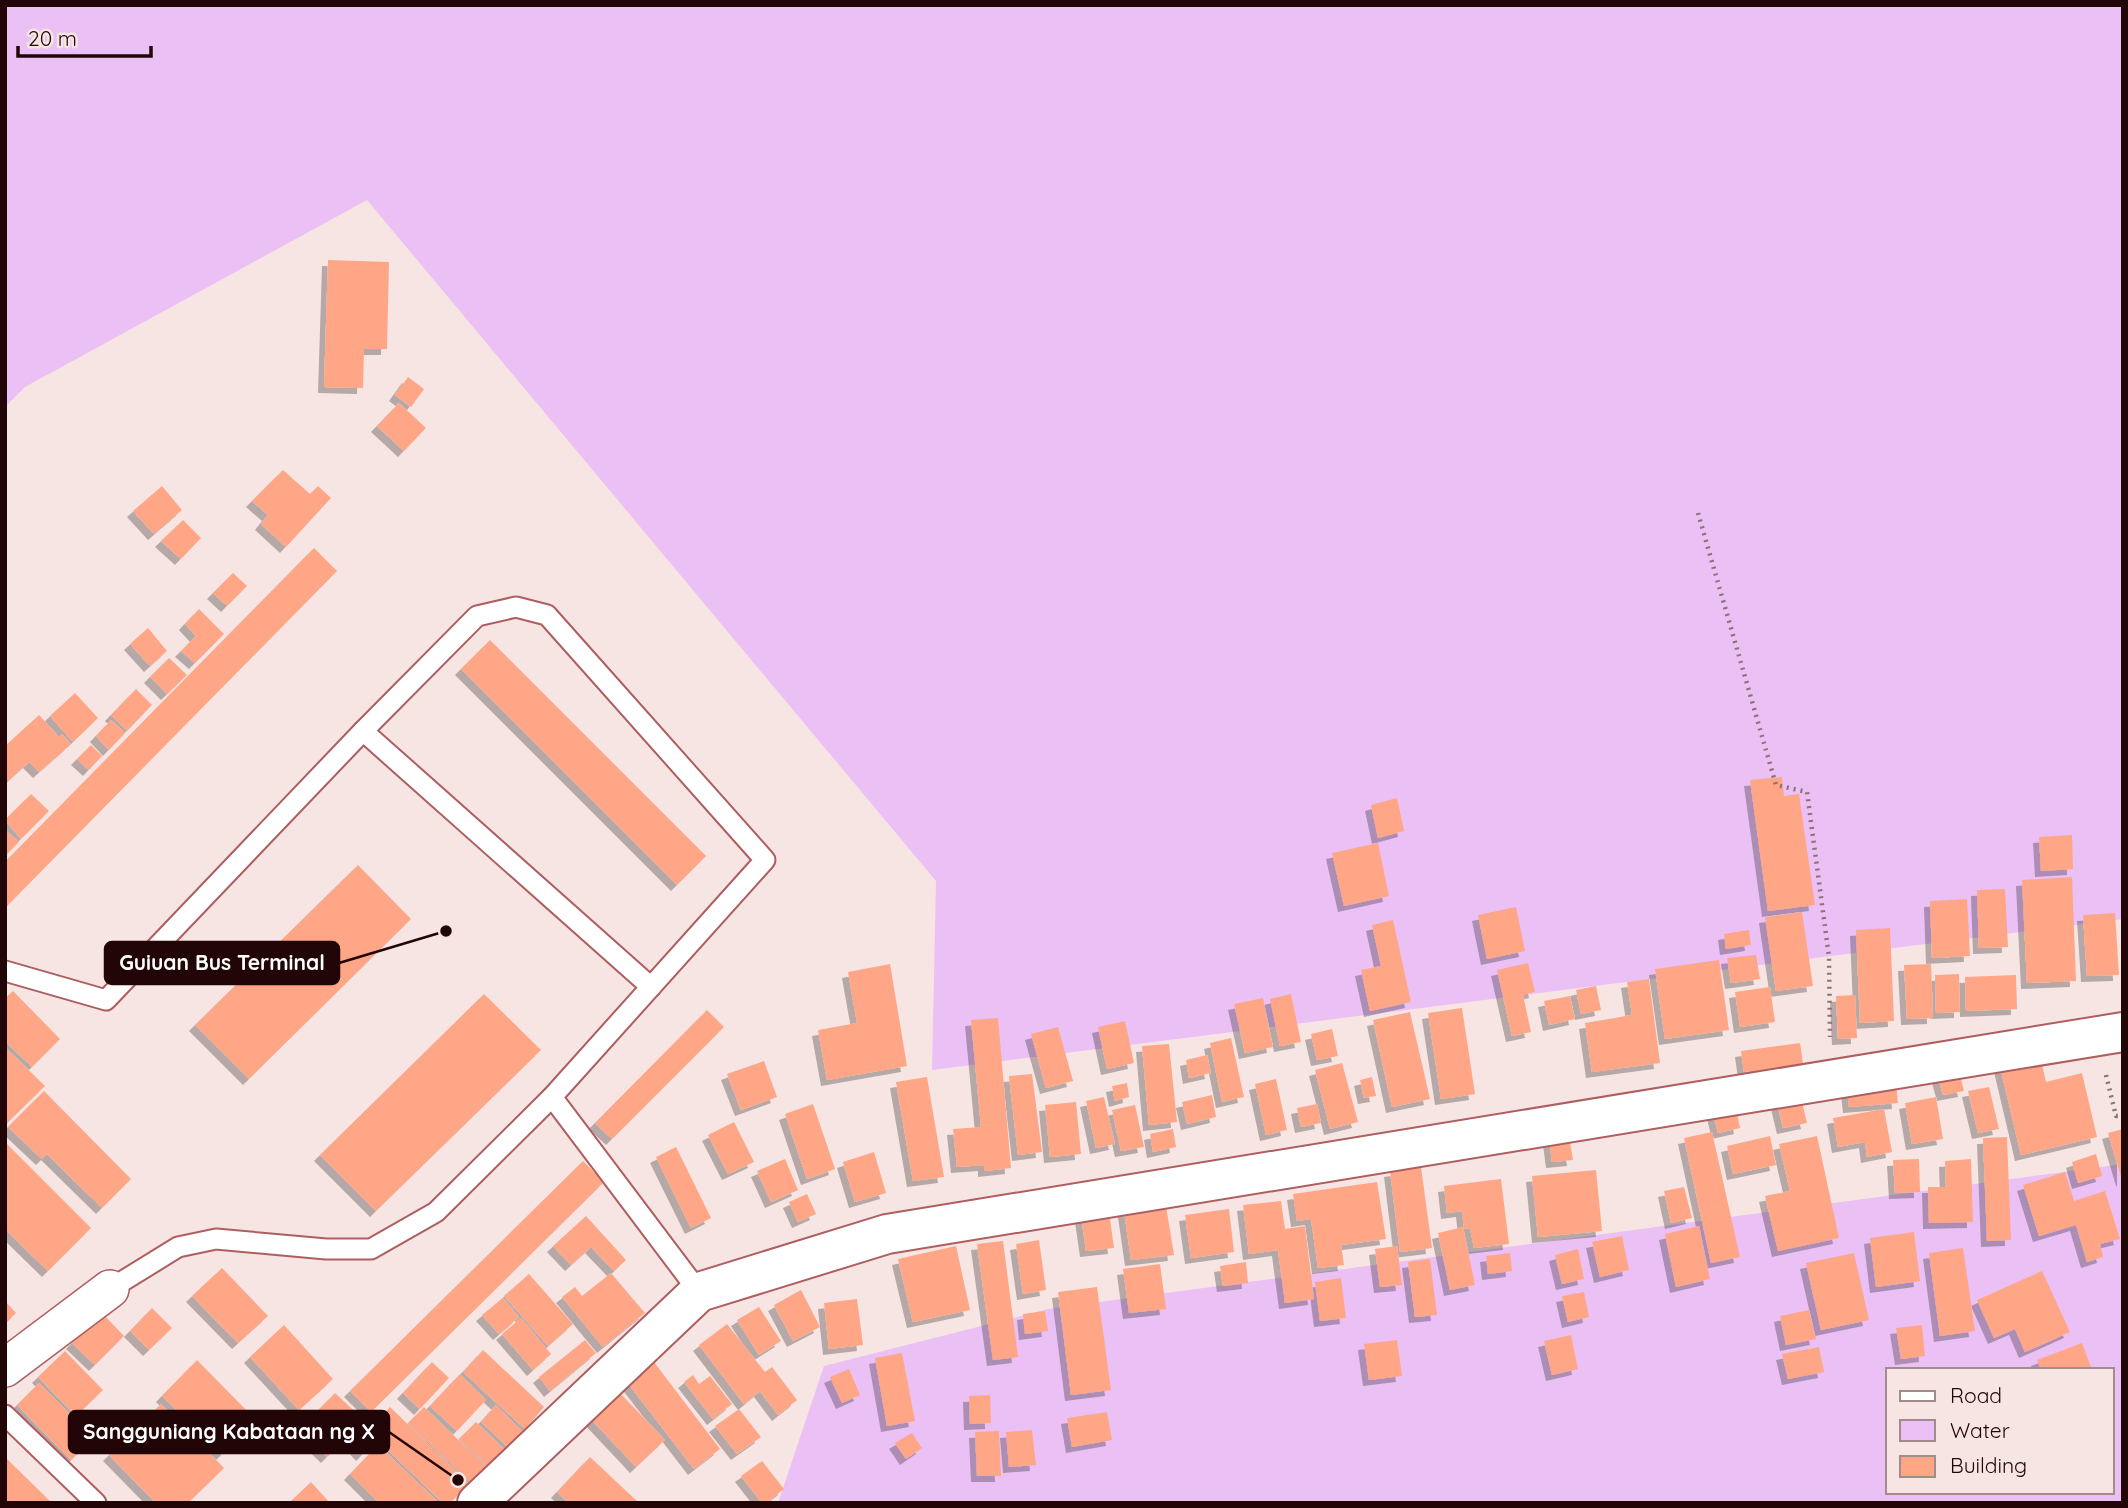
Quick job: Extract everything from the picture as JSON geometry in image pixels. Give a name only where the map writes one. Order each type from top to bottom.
[{"type":"street","points":[[477,1503],[699,1292],[887,1234],[2123,1032]]},
{"type":"street","points":[[5,1368],[110,1289]]},
{"type":"lane","points":[[5,971],[106,1000],[477,616],[516,607],[547,615],[765,860],[552,1097],[436,1212],[371,1249],[326,1248],[216,1238],[178,1247],[110,1289]]},
{"type":"lane","points":[[363,731],[652,986]]},
{"type":"lane","points":[[552,1097],[699,1292]]},
{"type":"lane","points":[[5,1415],[96,1503]]},
{"type":"path","points":[[1698,513],[1776,785],[1807,792],[1829,957],[1830,1080]]},
{"type":"water","points":[[5,5],[2123,5],[2123,919],[932,1070],[936,881],[367,200],[25,387],[5,407]]},
{"type":"water","points":[[2123,1164],[2123,1503],[778,1503],[824,1366],[1048,1309]]},
{"type":"building","points":[[328,260],[389,262],[387,349],[364,349],[363,388],[324,387]]},
{"type":"building","points":[[408,377],[424,389],[411,407],[395,395]]},
{"type":"building","points":[[399,403],[426,428],[404,451],[377,426]]},
{"type":"building","points":[[283,470],[310,494],[318,486],[331,498],[286,547],[261,524],[268,515],[252,501]]},
{"type":"building","points":[[162,486],[182,510],[154,534],[133,511]]},
{"type":"building","points":[[183,520],[201,538],[181,559],[161,541]]},
{"type":"building","points":[[314,548],[337,571],[5,908],[5,862]]},
{"type":"building","points":[[233,573],[247,586],[227,606],[213,593]]},
{"type":"building","points":[[199,609],[224,634],[195,663],[181,651],[196,636],[185,624]]},
{"type":"building","points":[[148,628],[167,651],[150,666],[130,644]]},
{"type":"building","points":[[490,640],[706,856],[677,885],[461,669]]},
{"type":"building","points":[[169,658],[187,675],[167,694],[150,677]]},
{"type":"building","points":[[136,689],[152,705],[127,731],[111,715]]},
{"type":"building","points":[[75,693],[98,718],[73,742],[50,716]]},
{"type":"building","points":[[39,715],[59,737],[62,734],[71,744],[39,772],[29,762],[8,781],[5,777],[5,746]]},
{"type":"building","points":[[111,720],[125,733],[109,750],[96,736]]},
{"type":"building","points":[[91,745],[102,756],[89,770],[77,759]]},
{"type":"building","points":[[1782,777],[1784,796],[1799,794],[1815,905],[1768,911],[1750,780]]},
{"type":"building","points":[[31,794],[49,811],[21,839],[5,820]]},
{"type":"building","points":[[1397,798],[1404,831],[1378,838],[1371,805]]},
{"type":"building","points":[[5,830],[19,842],[5,856]]},
{"type":"building","points":[[2072,835],[2073,869],[2041,871],[2039,837]]},
{"type":"building","points":[[1378,843],[1389,896],[1344,906],[1332,853]]},
{"type":"building","points":[[358,865],[411,919],[249,1079],[195,1025]]},
{"type":"building","points":[[2072,877],[2076,981],[2027,983],[2022,880]]},
{"type":"building","points":[[2005,889],[2008,947],[1979,948],[1977,890]]},
{"type":"building","points":[[1967,899],[1970,956],[1932,958],[1930,901]]},
{"type":"building","points":[[1516,907],[1525,951],[1487,959],[1478,915]]},
{"type":"building","points":[[1802,912],[1813,986],[1776,991],[1765,917]]},
{"type":"building","points":[[2115,913],[2119,975],[2087,976],[2083,915]]},
{"type":"building","points":[[1393,920],[1411,1002],[1370,1011],[1361,970],[1381,966],[1372,925]]},
{"type":"building","points":[[1890,928],[1894,1021],[1860,1023],[1856,930]]},
{"type":"building","points":[[1749,930],[1751,945],[1726,949],[1724,934]]},
{"type":"building","points":[[1756,955],[1760,979],[1731,983],[1727,958]]},
{"type":"building","points":[[1719,960],[1729,1030],[1665,1039],[1655,969]]},
{"type":"building","points":[[1528,963],[1535,992],[1523,995],[1531,1032],[1512,1036],[1497,970]]},
{"type":"building","points":[[890,964],[907,1066],[827,1080],[818,1030],[857,1023],[848,972]]},
{"type":"building","points":[[1931,964],[1933,1018],[1907,1019],[1904,965]]},
{"type":"building","points":[[1959,974],[1960,1012],[1936,1013],[1935,975]]},
{"type":"building","points":[[2016,975],[2017,1009],[1966,1011],[1965,977]]},
{"type":"building","points":[[1649,979],[1660,1063],[1592,1072],[1585,1023],[1632,1015],[1627,982]]},
{"type":"building","points":[[1596,986],[1601,1010],[1581,1014],[1576,990]]},
{"type":"building","points":[[1770,987],[1775,1022],[1740,1027],[1735,992]]},
{"type":"building","points":[[13,991],[60,1039],[32,1067],[5,1041],[5,998]]},
{"type":"building","points":[[484,994],[541,1050],[376,1211],[320,1155]]},
{"type":"building","points":[[1291,994],[1301,1042],[1280,1046],[1270,999]]},
{"type":"building","points":[[1855,995],[1857,1038],[1838,1039],[1836,996]]},
{"type":"building","points":[[1570,996],[1575,1019],[1549,1025],[1544,1001]]},
{"type":"building","points":[[1263,998],[1273,1047],[1245,1053],[1234,1004]]},
{"type":"building","points":[[1462,1008],[1475,1094],[1441,1099],[1428,1013]]},
{"type":"building","points":[[707,1010],[724,1027],[612,1139],[595,1123]]},
{"type":"building","points":[[1410,1012],[1430,1099],[1392,1107],[1373,1020]]},
{"type":"building","points":[[998,1018],[1011,1168],[984,1171],[984,1165],[957,1167],[953,1129],[981,1127],[971,1020]]},
{"type":"building","points":[[1125,1021],[1134,1063],[1107,1069],[1098,1027]]},
{"type":"building","points":[[1058,1027],[1073,1081],[1046,1088],[1031,1034]]},
{"type":"building","points":[[1332,1029],[1338,1056],[1317,1060],[1311,1034]]},
{"type":"building","points":[[1231,1038],[1244,1097],[1222,1102],[1210,1043]]},
{"type":"building","points":[[1800,1043],[1803,1064],[1744,1072],[1741,1051]]},
{"type":"building","points":[[1169,1044],[1177,1122],[1149,1125],[1142,1046]]},
{"type":"building","points":[[5,1047],[45,1086],[7,1123],[5,1121]]},
{"type":"building","points":[[1207,1055],[1211,1073],[1189,1078],[1186,1060]]},
{"type":"building","points":[[2040,1056],[2046,1082],[2082,1073],[2097,1137],[2021,1155],[2000,1066]]},
{"type":"building","points":[[764,1061],[777,1097],[741,1110],[727,1074]]},
{"type":"building","points":[[1342,1063],[1358,1122],[1330,1129],[1315,1070]]},
{"type":"building","points":[[1957,1064],[1964,1091],[1943,1095],[1936,1070]]},
{"type":"building","points":[[1032,1074],[1042,1152],[1018,1155],[1009,1076]]},
{"type":"building","points":[[1895,1075],[1898,1103],[1849,1107],[1846,1080]]},
{"type":"building","points":[[927,1077],[944,1177],[913,1181],[896,1082]]},
{"type":"building","points":[[1372,1077],[1376,1096],[1364,1098],[1360,1080]]},
{"type":"building","points":[[1276,1079],[1287,1130],[1266,1135],[1255,1084]]},
{"type":"building","points":[[1127,1083],[1129,1097],[1115,1101],[1112,1086]]},
{"type":"building","points":[[1989,1087],[1999,1129],[1978,1133],[1968,1091]]},
{"type":"building","points":[[44,1091],[131,1179],[102,1208],[47,1154],[42,1159],[8,1127]]},
{"type":"building","points":[[1212,1095],[1216,1117],[1187,1124],[1182,1102]]},
{"type":"building","points":[[1104,1097],[1115,1144],[1096,1148],[1086,1101]]},
{"type":"building","points":[[1936,1097],[1943,1139],[1912,1144],[1905,1103]]},
{"type":"building","points":[[1801,1098],[1807,1123],[1783,1128],[1777,1103]]},
{"type":"building","points":[[1076,1102],[1081,1154],[1050,1157],[1045,1105]]},
{"type":"building","points":[[813,1104],[835,1169],[807,1179],[785,1114]]},
{"type":"building","points":[[1317,1104],[1321,1123],[1301,1127],[1297,1108]]},
{"type":"building","points":[[1135,1105],[1144,1147],[1121,1151],[1112,1110]]},
{"type":"building","points":[[1736,1109],[1740,1128],[1718,1133],[1713,1113]]},
{"type":"building","points":[[1884,1109],[1892,1152],[1867,1157],[1865,1142],[1838,1147],[1833,1118]]},
{"type":"building","points":[[734,1122],[754,1162],[728,1174],[708,1135]]},
{"type":"building","points":[[1173,1129],[1176,1147],[1153,1152],[1150,1134]]},
{"type":"building","points":[[2123,1129],[2123,1180],[2122,1180],[2108,1133]]},
{"type":"building","points":[[1712,1132],[1740,1257],[1711,1263],[1684,1138]]},
{"type":"building","points":[[1569,1136],[1573,1160],[1552,1162],[1549,1139]]},
{"type":"building","points":[[1770,1136],[1776,1165],[1733,1174],[1727,1146]]},
{"type":"building","points":[[1817,1136],[1839,1238],[1778,1251],[1765,1196],[1790,1191],[1779,1144]]},
{"type":"building","points":[[2007,1137],[2011,1240],[1987,1241],[1983,1138]]},
{"type":"building","points":[[5,1142],[91,1228],[48,1271],[5,1229]]},
{"type":"building","points":[[676,1147],[711,1218],[691,1228],[656,1157]]},
{"type":"building","points":[[874,1152],[886,1193],[855,1202],[843,1162]]},
{"type":"building","points":[[2096,1154],[2102,1176],[2078,1183],[2072,1162]]},
{"type":"building","points":[[785,1159],[798,1190],[771,1202],[757,1171]]},
{"type":"building","points":[[1919,1159],[1920,1192],[1895,1193],[1893,1160]]},
{"type":"building","points":[[1971,1159],[1973,1222],[1929,1223],[1928,1187],[1946,1187],[1945,1161]]},
{"type":"building","points":[[583,1161],[604,1182],[371,1412],[350,1391]]},
{"type":"building","points":[[1421,1167],[1432,1248],[1400,1252],[1390,1171]]},
{"type":"building","points":[[1596,1170],[1602,1231],[1538,1237],[1532,1176]]},
{"type":"building","points":[[2065,1172],[2074,1201],[2105,1191],[2120,1239],[2100,1244],[2103,1257],[2087,1262],[2076,1225],[2039,1236],[2023,1185]]},
{"type":"building","points":[[1501,1179],[1509,1244],[1474,1248],[1470,1228],[1464,1229],[1462,1211],[1447,1213],[1444,1186]]},
{"type":"building","points":[[1377,1182],[1386,1239],[1341,1245],[1344,1265],[1318,1268],[1311,1219],[1297,1221],[1293,1194]]},
{"type":"building","points":[[1684,1187],[1692,1218],[1671,1223],[1664,1191]]},
{"type":"building","points":[[807,1194],[816,1214],[798,1222],[789,1202]]},
{"type":"building","points":[[1281,1201],[1285,1229],[1305,1226],[1314,1299],[1285,1303],[1278,1250],[1249,1254],[1243,1205]]},
{"type":"building","points":[[1166,1206],[1174,1255],[1131,1260],[1124,1211]]},
{"type":"building","points":[[1229,1209],[1234,1252],[1191,1258],[1185,1215]]},
{"type":"building","points":[[1109,1212],[1114,1248],[1086,1251],[1081,1216]]},
{"type":"building","points":[[586,1216],[626,1260],[614,1271],[591,1247],[571,1265],[553,1246]]},
{"type":"building","points":[[1699,1226],[1710,1279],[1676,1287],[1665,1234]]},
{"type":"building","points":[[1463,1227],[1475,1285],[1450,1290],[1438,1233]]},
{"type":"building","points":[[1914,1232],[1920,1281],[1876,1287],[1870,1238]]},
{"type":"building","points":[[1622,1236],[1629,1270],[1600,1277],[1592,1242]]},
{"type":"building","points":[[1039,1240],[1046,1290],[1023,1294],[1016,1244]]},
{"type":"building","points":[[1003,1241],[1018,1357],[993,1360],[977,1244]]},
{"type":"building","points":[[956,1246],[970,1310],[913,1322],[898,1259]]},
{"type":"building","points":[[1397,1246],[1402,1285],[1380,1287],[1375,1249]]},
{"type":"building","points":[[1963,1248],[1975,1331],[1940,1336],[1929,1253]]},
{"type":"building","points":[[1578,1249],[1584,1279],[1562,1284],[1555,1255]]},
{"type":"building","points":[[1510,1253],[1512,1271],[1488,1274],[1486,1256]]},
{"type":"building","points":[[1854,1253],[1869,1320],[1821,1330],[1806,1263]]},
{"type":"building","points":[[1430,1259],[1437,1315],[1415,1317],[1408,1262]]},
{"type":"building","points":[[1246,1262],[1248,1283],[1223,1286],[1220,1266]]},
{"type":"building","points":[[1160,1264],[1166,1309],[1129,1313],[1123,1269]]},
{"type":"building","points":[[222,1268],[268,1316],[238,1343],[192,1296]]},
{"type":"building","points":[[2042,1271],[2070,1332],[2025,1352],[2015,1329],[1994,1338],[1977,1300]]},
{"type":"building","points":[[611,1273],[645,1313],[603,1347],[562,1297],[575,1287],[582,1296]]},
{"type":"building","points":[[529,1274],[573,1324],[548,1346],[504,1296]]},
{"type":"building","points":[[1341,1278],[1346,1318],[1320,1321],[1315,1282]]},
{"type":"building","points":[[1097,1287],[1111,1390],[1071,1395],[1058,1292]]},
{"type":"building","points":[[801,1290],[820,1327],[793,1341],[774,1305]]},
{"type":"building","points":[[1584,1292],[1589,1317],[1568,1322],[1562,1296]]},
{"type":"building","points":[[503,1298],[519,1317],[499,1334],[482,1315]]},
{"type":"building","points":[[857,1299],[863,1345],[829,1349],[824,1303]]},
{"type":"building","points":[[5,1301],[16,1313],[5,1324]]},
{"type":"building","points":[[759,1307],[781,1341],[759,1355],[737,1320]]},
{"type":"building","points":[[152,1308],[172,1328],[149,1350],[130,1331]]},
{"type":"building","points":[[1809,1310],[1816,1339],[1786,1345],[1780,1316]]},
{"type":"building","points":[[1045,1311],[1048,1331],[1025,1334],[1023,1314]]},
{"type":"building","points":[[102,1313],[124,1336],[95,1365],[72,1343]]},
{"type":"building","points":[[521,1318],[551,1354],[533,1370],[502,1334]]},
{"type":"building","points":[[727,1324],[765,1372],[772,1367],[797,1400],[778,1415],[760,1391],[744,1404],[699,1345]]},
{"type":"building","points":[[284,1325],[333,1379],[299,1410],[250,1357]]},
{"type":"building","points":[[1922,1325],[1925,1356],[1901,1359],[1896,1328]]},
{"type":"building","points":[[1571,1335],[1578,1369],[1552,1375],[1544,1341]]},
{"type":"building","points":[[585,1340],[596,1353],[550,1391],[539,1377]]},
{"type":"building","points":[[1397,1340],[1402,1376],[1369,1380],[1364,1344]]},
{"type":"building","points":[[2082,1343],[2091,1368],[2040,1368],[2037,1360]]},
{"type":"building","points":[[1819,1347],[1824,1372],[1788,1379],[1782,1354]]},
{"type":"building","points":[[483,1350],[544,1407],[525,1429],[463,1372]]},
{"type":"building","points":[[65,1351],[103,1390],[76,1416],[38,1377]]},
{"type":"building","points":[[902,1353],[915,1421],[887,1426],[875,1358]]},
{"type":"building","points":[[651,1358],[720,1449],[694,1469],[624,1378]]},
{"type":"building","points":[[197,1360],[257,1421],[221,1455],[162,1396]]},
{"type":"building","points":[[432,1362],[449,1378],[420,1409],[403,1393]]},
{"type":"building","points":[[849,1369],[860,1395],[842,1403],[830,1377]]},
{"type":"building","points":[[460,1374],[486,1400],[457,1431],[430,1406]]},
{"type":"building","points":[[693,1375],[699,1384],[710,1376],[732,1404],[713,1419],[684,1382]]},
{"type":"building","points":[[39,1383],[94,1438],[71,1460],[17,1405]]},
{"type":"building","points":[[619,1392],[665,1440],[636,1467],[590,1418]]},
{"type":"building","points":[[335,1393],[364,1420],[327,1457],[299,1430]]},
{"type":"building","points":[[990,1395],[991,1423],[970,1424],[969,1396]]},
{"type":"building","points":[[161,1404],[224,1468],[188,1503],[156,1503],[109,1455]]},
{"type":"building","points":[[496,1405],[524,1433],[509,1448],[481,1422]]},
{"type":"building","points":[[390,1407],[469,1484],[450,1503],[443,1503],[368,1431]]},
{"type":"building","points":[[424,1407],[490,1470],[474,1486],[408,1423]]},
{"type":"building","points":[[739,1409],[761,1437],[737,1454],[715,1426]]},
{"type":"building","points":[[1107,1412],[1112,1440],[1072,1447],[1067,1418]]},
{"type":"building","points":[[476,1422],[506,1451],[490,1468],[459,1439]]},
{"type":"building","points":[[1032,1430],[1036,1465],[1009,1467],[1006,1432]]},
{"type":"building","points":[[364,1431],[375,1442],[362,1455],[352,1444]]},
{"type":"building","points":[[999,1431],[1001,1476],[977,1476],[975,1432]]},
{"type":"building","points":[[912,1433],[922,1448],[906,1459],[895,1443]]},
{"type":"building","points":[[378,1445],[437,1501],[379,1503],[350,1474]]},
{"type":"building","points":[[5,1457],[52,1503],[5,1503]]},
{"type":"building","points":[[590,1457],[639,1503],[569,1503],[557,1492]]},
{"type":"building","points":[[762,1461],[784,1489],[766,1503],[762,1503],[741,1476]]},
{"type":"building","points":[[311,1482],[330,1503],[289,1503]]},
{"type":"place","name":"Guiuan Bus Terminal","points":[[446,931]]},
{"type":"place","name":"Sangguniang Kabataan ng X","points":[[458,1480]]}]
